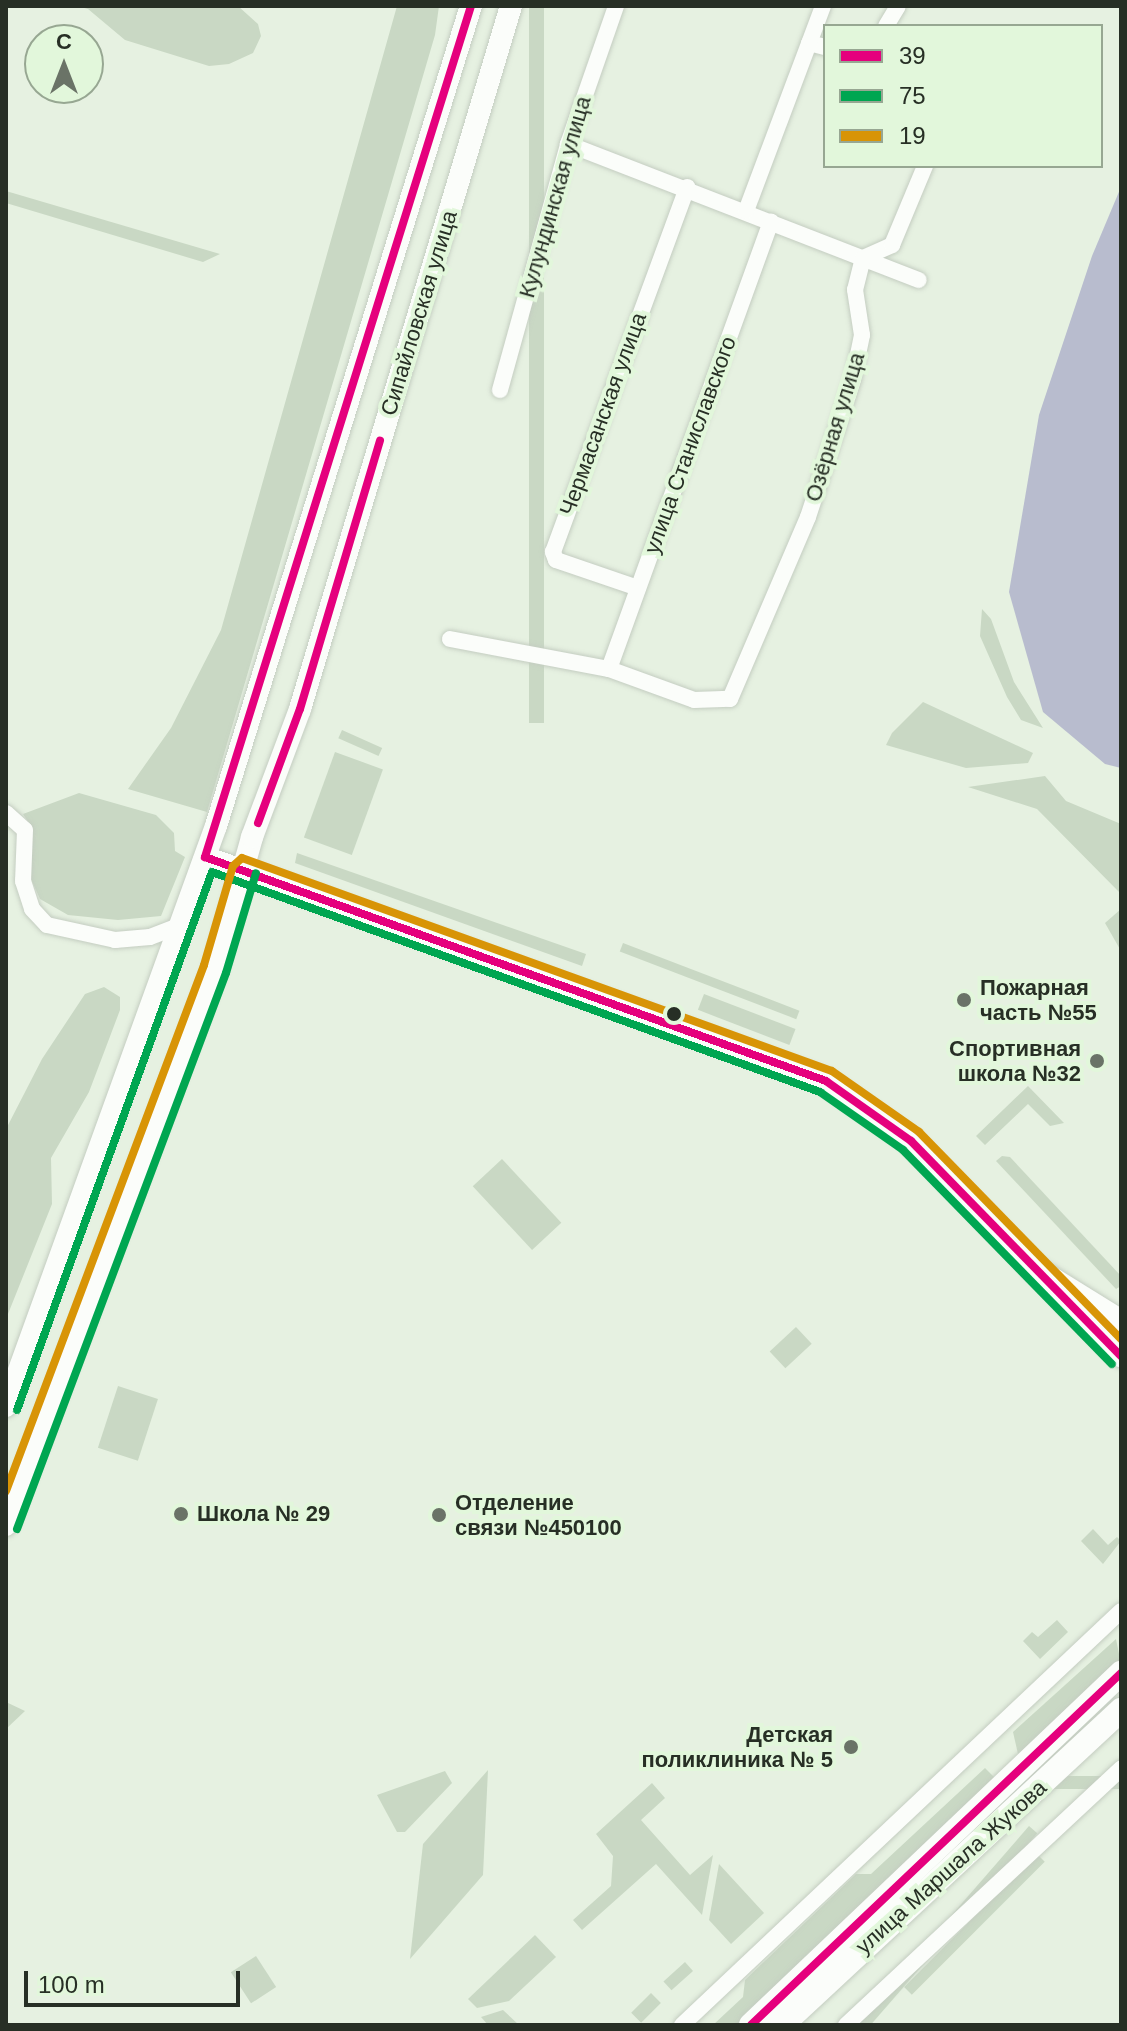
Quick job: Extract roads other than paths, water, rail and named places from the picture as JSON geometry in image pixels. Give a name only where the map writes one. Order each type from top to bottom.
[{"type":"main road","name":"Сипайловская улица","points":[[6,1406],[205,857],[471,6]]},
{"type":"main road","name":"Сипайловская улица","points":[[6,1525],[215,969],[244,870],[300,709],[506,9]]},
{"type":"main road","points":[[205,857],[826,1081],[911,1141],[1121,1356]]},
{"type":"main road","points":[[1034,1268],[1113,1316]]},
{"type":"main road","name":"улица Маршала Жукова","points":[[751,2025],[1121,1673]]},
{"type":"main road","name":"улица Маршала Жукова","points":[[782,2025],[1121,1710]]},
{"type":"street","name":"Кулундинская улица","points":[[500,390],[568,144],[616,6]]},
{"type":"street","points":[[746,211],[817,45],[823,6]]},
{"type":"street","points":[[887,24],[898,6]]},
{"type":"street","points":[[568,144],[687,187],[919,280]]},
{"type":"street","points":[[863,258],[892,245],[924,168]]},
{"type":"street","name":"Чермасанская улица","points":[[638,588],[556,560],[553,552],[687,187]]},
{"type":"street","name":"улица Станиславского","points":[[609,669],[771,221]]},
{"type":"street","name":"Озёрная улица","points":[[609,669],[694,700],[730,699],[808,517],[853,379],[862,335],[855,290],[863,258]]},
{"type":"street","points":[[450,639],[609,669]]},
{"type":"street","points":[[6,813],[25,830],[23,881],[32,909],[47,925],[115,940],[150,937],[182,925]]},
{"type":"street","points":[[682,2025],[1121,1611]]},
{"type":"street","points":[[846,2025],[1121,1769]]},
{"type":"water","points":[[1121,187],[1121,768],[1105,764],[1043,712],[1009,592],[1039,415],[1092,256]]},
{"type":"place","name":"Пожарная часть №55","points":[[964,1000]]},
{"type":"place","name":"Спортивная школа №32","points":[[1097,1061]]},
{"type":"place","name":"Школа № 29","points":[[181,1514]]},
{"type":"place","name":"Отделение связи №450100","points":[[439,1515]]},
{"type":"place","name":"Детская поликлиника № 5","points":[[851,1747]]}]
